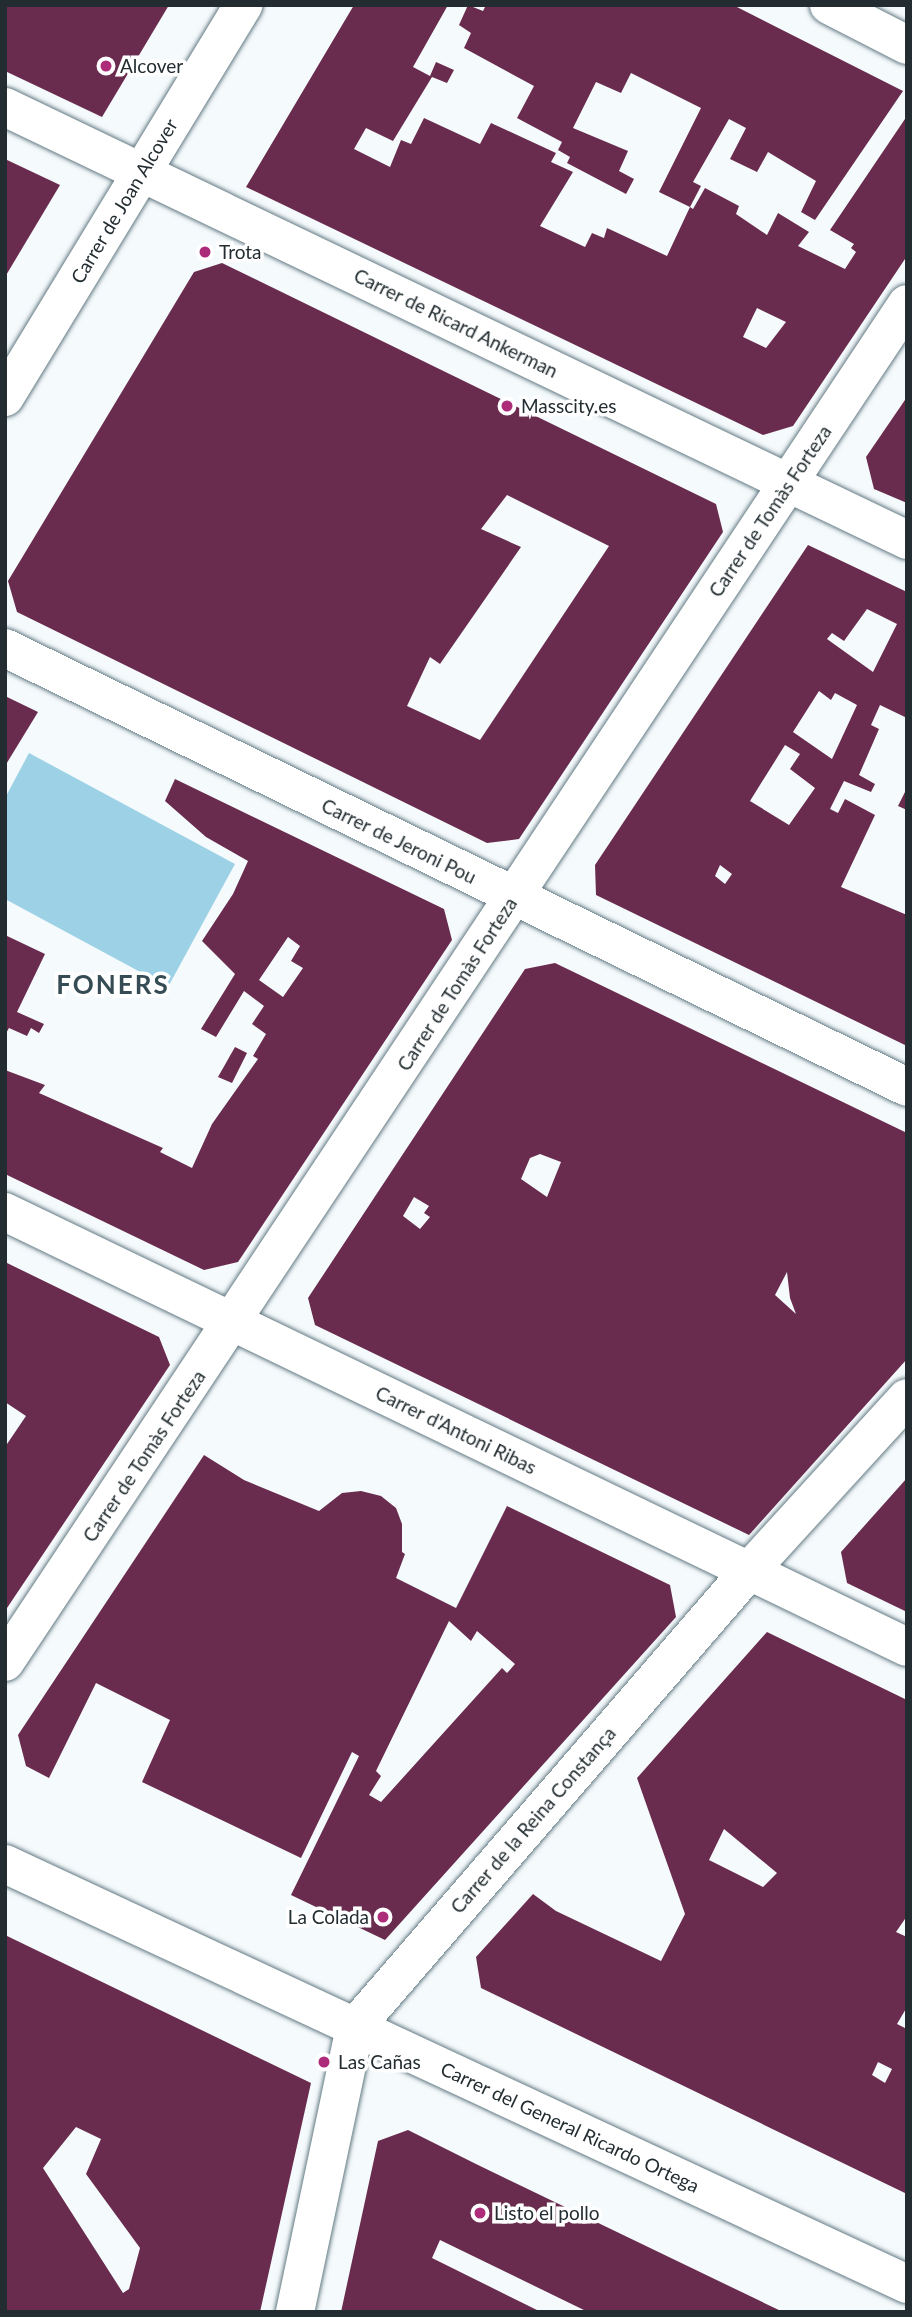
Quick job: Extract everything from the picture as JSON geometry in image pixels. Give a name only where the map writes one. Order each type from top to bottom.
[{"type":"street","name":"Carrer de Joan Alcover","points":[[5,397],[243,5]]},
{"type":"street","points":[[830,5],[907,45]]},
{"type":"street","name":"Carrer de Ricard Ankerman","points":[[5,107],[907,540]]},
{"type":"street","name":"Carrer de Tomàs Forteza","points":[[5,1662],[233,1324],[907,304]]},
{"type":"street","name":"Carrer de Jeroni Pou","points":[[5,648],[907,1087]]},
{"type":"street","name":"Carrer d'Antoni Ribas","points":[[5,1212],[907,1647]]},
{"type":"street","name":"Carrer de la Reina Constança","points":[[295,2312],[355,2027],[749,1571],[907,1398]]},
{"type":"street","name":"Carrer del General Ricardo Ortega","points":[[5,1864],[907,2284]]},
{"type":"shaded area","points":[[29,753],[235,864],[168,987],[5,899],[5,798]]},
{"type":"building","points":[[5,5],[169,5],[102,117],[5,71]]},
{"type":"building","points":[[354,5],[448,5],[413,67],[430,76],[436,62],[454,70],[447,83],[432,77],[393,141],[366,128],[354,149],[390,167],[401,140],[411,144],[424,118],[480,144],[491,123],[556,153],[551,162],[573,172],[540,226],[585,247],[592,233],[604,238],[607,228],[667,256],[690,207],[693,209],[705,188],[739,206],[736,214],[767,235],[778,213],[809,232],[798,246],[845,269],[856,252],[851,248],[854,244],[830,230],[907,116],[907,256],[793,426],[763,435],[246,187]],"holes":[[[757,308],[786,322],[766,348],[743,337]]]},
{"type":"building","points":[[468,5],[483,11],[486,5],[733,5],[903,91],[815,220],[801,212],[816,181],[768,152],[757,172],[730,159],[746,128],[729,119],[693,182],[701,186],[690,207],[659,192],[701,108],[631,73],[621,93],[596,82],[573,128],[628,151],[619,171],[634,179],[626,194],[567,163],[570,157],[558,150],[562,142],[517,118],[534,86],[464,48],[471,33],[459,25]]},
{"type":"building","points":[[5,159],[60,185],[5,277]]},
{"type":"building","points":[[222,263],[716,504],[723,532],[519,839],[487,843],[17,612],[8,581],[194,272]],"holes":[[[507,495],[609,546],[480,740],[407,706],[430,657],[440,664],[521,547],[481,529]]]},
{"type":"building","points":[[907,397],[907,503],[874,489],[866,457]]},
{"type":"building","points":[[808,545],[907,592],[907,718],[880,705],[871,725],[879,729],[859,775],[875,784],[871,792],[844,781],[830,809],[838,813],[845,799],[875,815],[841,887],[907,915],[907,1046],[596,895],[595,865]],"holes":[[[867,609],[897,624],[873,672],[827,639],[832,633],[844,641]],[[819,691],[831,700],[835,693],[857,705],[832,759],[793,732]],[[785,745],[800,754],[790,769],[815,788],[789,825],[750,801]],[[720,865],[732,874],[725,884],[715,876]]]},
{"type":"building","points":[[5,696],[38,712],[5,766]]},
{"type":"building","points":[[175,779],[444,909],[452,940],[238,1262],[204,1270],[5,1174],[5,1070],[45,1085],[39,1093],[163,1148],[160,1152],[192,1168],[212,1124],[258,1059],[253,1056],[266,1034],[252,1024],[264,1006],[244,991],[216,1037],[201,1029],[235,974],[202,941],[233,894],[248,861],[206,837],[165,801]],"holes":[[[288,937],[300,946],[291,961],[303,968],[283,997],[259,980]]]},
{"type":"building","points":[[907,788],[907,810],[898,806]]},
{"type":"building","points":[[5,935],[45,954],[17,1012],[44,1024],[39,1033],[31,1028],[27,1036],[9,1028],[5,1035]]},
{"type":"building","points":[[555,963],[907,1133],[907,1359],[749,1535],[315,1325],[308,1298],[525,969]],"holes":[[[540,1154],[561,1162],[547,1197],[521,1179],[530,1158]],[[414,1197],[429,1206],[424,1213],[430,1217],[420,1229],[403,1216]],[[787,1272],[790,1298],[796,1314],[775,1295]]]},
{"type":"building","points":[[235,1047],[247,1053],[232,1083],[218,1077]]},
{"type":"building","points":[[5,1262],[159,1337],[170,1365],[5,1611],[5,1447],[26,1416],[5,1402]]},
{"type":"building","points":[[204,1455],[244,1480],[319,1511],[342,1493],[361,1491],[381,1496],[396,1508],[402,1524],[402,1552],[405,1554],[396,1578],[456,1608],[507,1506],[670,1585],[676,1617],[385,1940],[291,1895],[359,1756],[352,1752],[301,1858],[142,1782],[170,1720],[96,1683],[49,1778],[26,1766],[18,1735]],"holes":[[[449,1621],[471,1641],[477,1631],[515,1664],[507,1673],[502,1668],[381,1802],[369,1795],[381,1776],[376,1771]]]},
{"type":"building","points":[[907,1478],[907,1612],[847,1583],[841,1552]]},
{"type":"building","points":[[767,1632],[907,1700],[907,1916],[896,1932],[907,1937],[907,2007],[897,2024],[907,2029],[907,2194],[481,1988],[476,1957],[533,1894],[556,1911],[661,1961],[685,1914],[637,1778]],"holes":[[[724,1829],[777,1873],[763,1887],[709,1860]],[[878,2062],[892,2069],[885,2083],[872,2075]]]},
{"type":"building","points":[[5,1935],[311,2083],[260,2312],[5,2312]],"holes":[[[76,2127],[101,2139],[86,2174],[140,2248],[129,2289],[123,2293],[43,2168]]]},
{"type":"building","points":[[408,2130],[783,2312],[588,2312],[440,2240],[432,2258],[541,2312],[341,2312],[378,2141]]},
{"type":"place","name":"Alcover","points":[[106,66]]},
{"type":"place","name":"Trota","points":[[205,252]]},
{"type":"place","name":"Masscity.es","points":[[507,406]]},
{"type":"place","name":"La Colada","points":[[383,1917]]},
{"type":"place","name":"Las Cañas","points":[[324,2062]]},
{"type":"place","name":"Listo el pollo","points":[[480,2213]]},
{"type":"district","name":"FONERS","points":[[113,985]]}]
